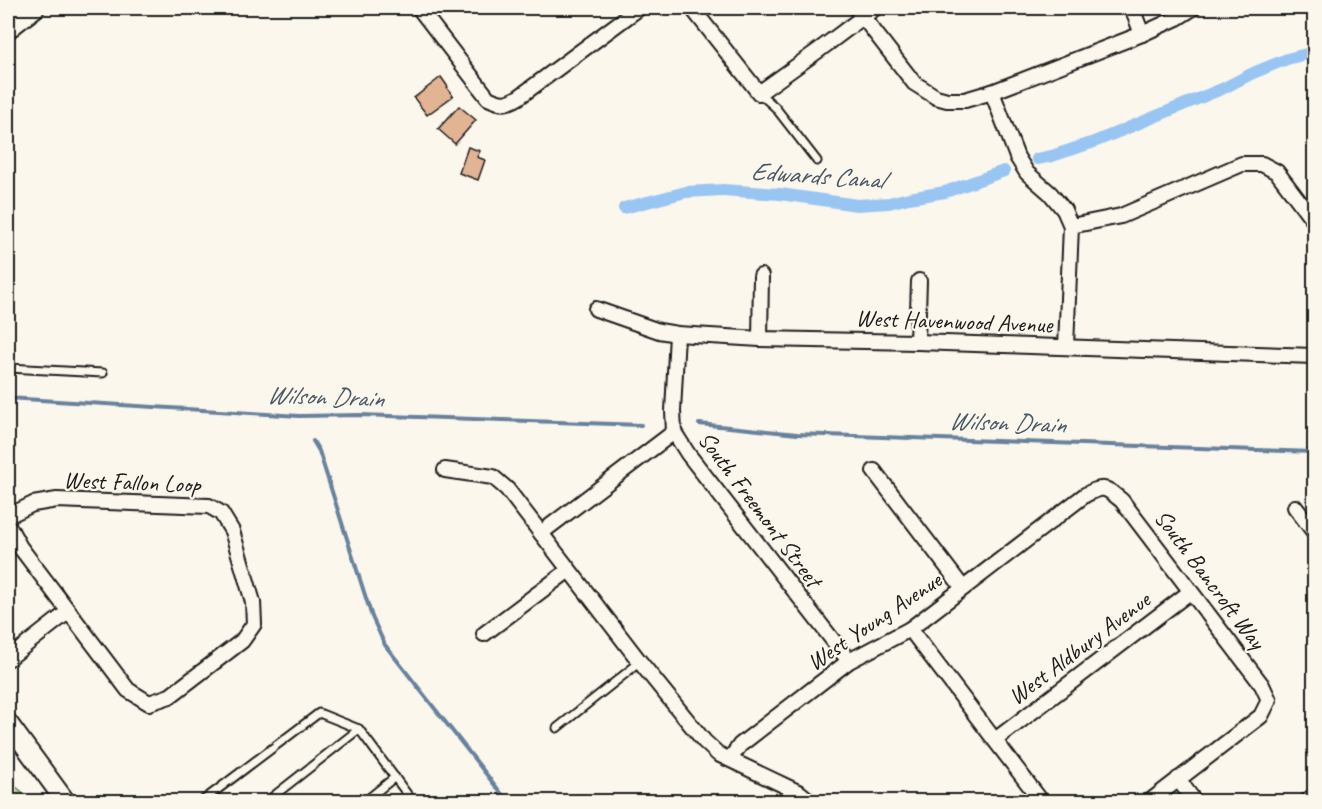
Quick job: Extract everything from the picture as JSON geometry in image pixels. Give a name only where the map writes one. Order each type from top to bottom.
[{"type":"main road","points":[[8,29],[35,8]]},
{"type":"main road","points":[[8,723],[66,801]]},
{"type":"main road","points":[[1309,801],[1314,798]]},
{"type":"street","points":[[419,8],[488,98],[499,103],[510,103],[519,97],[639,8]]},
{"type":"street","points":[[692,8],[759,93],[819,51],[859,12],[875,8]]},
{"type":"street","points":[[1132,8],[1142,34]]},
{"type":"street","points":[[859,12],[914,83],[936,97],[947,100],[965,100],[992,92],[1142,34],[1193,8]]},
{"type":"street","points":[[992,92],[1017,157],[1027,172],[1050,193],[1064,210],[1071,226],[1066,348]]},
{"type":"street","points":[[1071,226],[1121,216],[1242,164],[1262,164],[1277,172],[1314,221]]},
{"type":"street","points":[[760,339],[761,276]]},
{"type":"street","points":[[917,342],[919,281]]},
{"type":"street","name":"West Havenwood Avenue","points":[[596,309],[659,331],[677,334],[760,339],[917,342],[1314,356]]},
{"type":"street","name":"South Freemont Street","points":[[677,334],[674,432],[849,661]]},
{"type":"street","points":[[541,533],[674,432]]},
{"type":"street","points":[[445,471],[493,477],[507,489],[640,662],[705,741],[718,754],[811,801]]},
{"type":"street","points":[[874,471],[963,588]]},
{"type":"street","name":"West Young Avenue","points":[[730,759],[740,745],[849,661],[910,629],[1085,495],[1099,488],[1109,490]]},
{"type":"street","name":"South Bancroft Way","points":[[1109,490],[1122,501],[1191,591],[1262,685],[1269,700],[1261,716],[1178,780]]},
{"type":"street","name":"West Fallon Loop","points":[[8,516],[33,504],[57,500],[209,506],[221,513],[232,531],[253,602],[254,624],[242,641],[170,696],[149,703],[128,690],[69,611]]},
{"type":"street","points":[[1295,507],[1314,532]]},
{"type":"street","points":[[8,525],[20,547],[69,611],[8,659]]},
{"type":"street","points":[[484,634],[569,570]]},
{"type":"street","name":"West Aldbury Avenue","points":[[994,740],[1191,591]]},
{"type":"street","points":[[910,629],[1042,801]]},
{"type":"street","points":[[1149,801],[1178,780],[1195,801]]},
{"type":"lane","points":[[759,93],[775,107],[817,161]]},
{"type":"lane","points":[[8,368],[103,373]]},
{"type":"lane","points":[[557,728],[640,662]]},
{"type":"lane","points":[[201,801],[319,712],[359,729],[413,801]]},
{"type":"lane","points":[[266,801],[359,729]]},
{"type":"lane","points":[[364,801],[395,777]]},
{"type":"green space","points":[[8,781],[20,790],[31,801],[8,801]]},
{"type":"building","points":[[441,77],[453,96],[427,115],[414,98]]},
{"type":"building","points":[[459,106],[476,120],[455,144],[438,129]]},
{"type":"building","points":[[468,147],[480,151],[477,157],[485,160],[478,180],[459,173]]},
{"type":"waterway","name":"Edwards Canal","points":[[1037,159],[1094,142],[1287,59],[1314,52]]},
{"type":"waterway","name":"Edwards Canal","points":[[624,208],[686,192],[723,190],[780,194],[857,205],[889,203],[945,192],[1004,171]]},
{"type":"waterway","name":"Wilson Drain","points":[[8,398],[299,416],[360,415],[641,425]]},
{"type":"waterway","name":"Wilson Drain","points":[[699,424],[797,434],[1314,452]]},
{"type":"waterway","points":[[313,441],[319,451],[372,617],[385,645],[508,802]]}]
